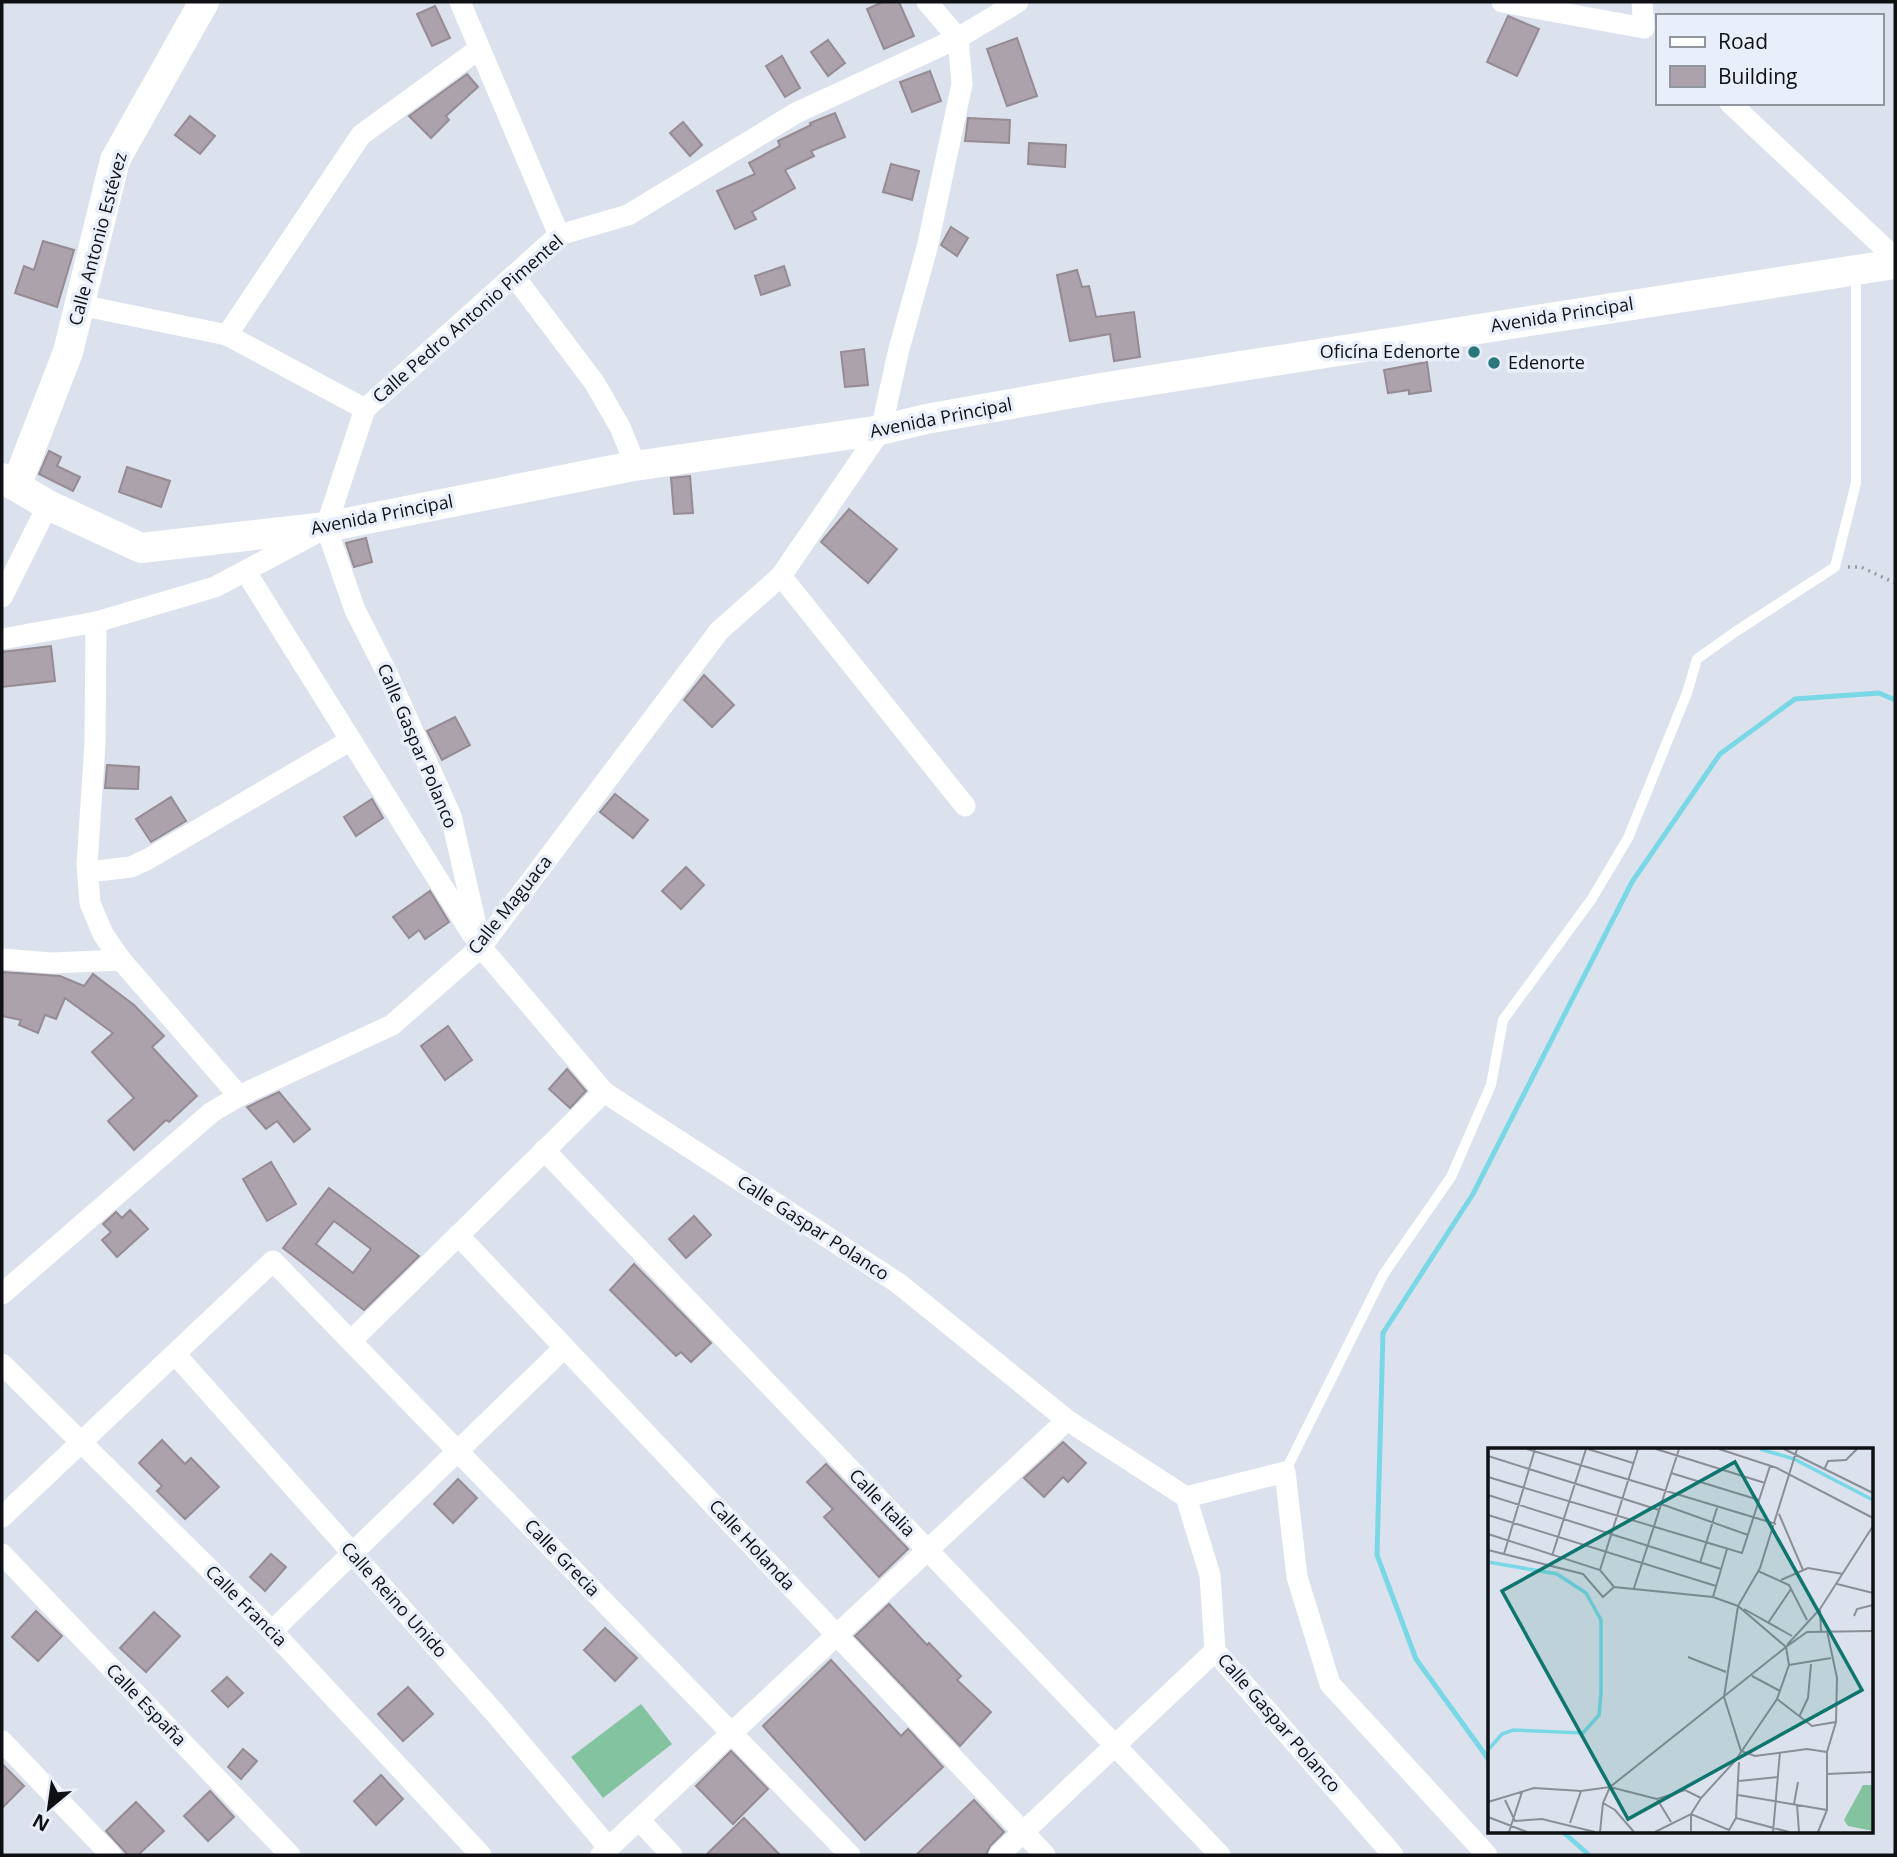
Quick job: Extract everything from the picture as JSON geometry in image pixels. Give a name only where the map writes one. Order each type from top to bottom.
[{"type":"main road","name":"Calle Antonio Estévez","points":[[9,482],[52,397],[68,352],[115,160],[204,2]]},
{"type":"main road","name":"Avenida Principal","points":[[9,482],[48,505],[141,548],[326,527],[636,466],[881,430],[926,419],[1115,386],[1895,264]]},
{"type":"street","points":[[460,2],[559,235]]},
{"type":"street","points":[[881,430],[899,349],[927,248],[962,84],[958,38],[927,2]]},
{"type":"street","name":"Calle Pedro Antonio Pimentel","points":[[326,527],[365,409],[559,235],[628,215],[796,113],[958,38],[1018,2]]},
{"type":"street","points":[[1502,2],[1651,34],[1642,2]]},
{"type":"street","points":[[227,335],[361,135],[480,48]]},
{"type":"street","points":[[1732,105],[1895,258]]},
{"type":"street","points":[[514,276],[594,382],[620,427],[636,466]]},
{"type":"street","points":[[80,305],[227,335],[365,409]]},
{"type":"street","name":"Calle Maguaca","points":[[2,1294],[212,1112],[239,1096],[392,1024],[481,947],[719,631],[782,576],[881,430]]},
{"type":"street","points":[[2,597],[48,505]]},
{"type":"street","points":[[2,639],[96,622],[215,587],[326,527]]},
{"type":"street","name":"Calle Gaspar Polanco","points":[[326,527],[355,610],[386,671],[451,816],[481,947],[604,1092],[898,1283],[1067,1420],[1186,1497],[1210,1575],[1215,1651],[1393,1855]]},
{"type":"street","points":[[246,572],[481,947]]},
{"type":"street","points":[[782,576],[965,806]]},
{"type":"street","points":[[96,622],[95,743],[88,872],[90,904],[103,933],[121,960],[239,1096]]},
{"type":"street","points":[[88,872],[131,867],[148,859],[351,740]]},
{"type":"street","points":[[2,959],[52,963],[121,960]]},
{"type":"street","points":[[351,1341],[604,1092]]},
{"type":"street","name":"Calle Italia","points":[[544,1150],[1220,1855]]},
{"type":"street","name":"Calle Holanda","points":[[458,1236],[1045,1855]]},
{"type":"street","name":"Calle Grecia","points":[[175,1354],[273,1261],[850,1855]]},
{"type":"street","points":[[272,1631],[564,1348]]},
{"type":"street","points":[[2,1517],[175,1354]]},
{"type":"street","name":"Calle Reino Unido","points":[[175,1354],[494,1712],[605,1851]]},
{"type":"street","name":"Calle Francia","points":[[2,1364],[272,1631],[481,1855]]},
{"type":"street","points":[[605,1851],[1067,1420]]},
{"type":"street","points":[[1186,1497],[1285,1472],[1297,1577],[1330,1684],[1487,1855]]},
{"type":"street","name":"Calle España","points":[[2,1554],[290,1855]]},
{"type":"street","points":[[999,1855],[1215,1651]]},
{"type":"street","points":[[2,1741],[111,1855]]},
{"type":"street","points":[[639,1820],[672,1855]]},
{"type":"lane","points":[[1285,1472],[1383,1275],[1451,1177],[1491,1085],[1503,1020],[1591,900],[1628,838],[1687,693],[1698,659],[1835,566],[1856,484],[1857,270]]},
{"type":"path","points":[[1835,566],[1861,568],[1895,583]]},
{"type":"green space","points":[[641,1704],[672,1744],[603,1798],[571,1757]]},
{"type":"building","points":[[883,2],[899,2],[914,36],[884,49],[867,9]]},
{"type":"building","points":[[435,6],[450,38],[432,46],[417,14]]},
{"type":"building","points":[[1508,16],[1539,29],[1517,76],[1487,62]]},
{"type":"building","points":[[1017,38],[1037,96],[1007,106],[987,49]]},
{"type":"building","points":[[828,40],[845,63],[828,76],[811,52]]},
{"type":"building","points":[[782,56],[800,88],[785,97],[766,66]]},
{"type":"building","points":[[930,71],[941,101],[912,112],[900,82]]},
{"type":"building","points":[[467,74],[478,87],[446,116],[449,120],[431,138],[409,116]]},
{"type":"building","points":[[835,113],[845,137],[811,151],[814,156],[785,170],[795,188],[752,212],[756,219],[735,229],[717,191],[755,174],[749,163],[780,146],[778,141]]},
{"type":"building","points":[[190,116],[215,136],[200,154],[175,135]]},
{"type":"building","points":[[968,118],[1010,120],[1009,143],[965,141]]},
{"type":"building","points":[[683,122],[702,145],[690,156],[670,133]]},
{"type":"building","points":[[1029,143],[1066,145],[1065,167],[1028,164]]},
{"type":"building","points":[[891,164],[919,171],[912,200],[883,192]]},
{"type":"building","points":[[951,227],[968,238],[957,256],[941,245]]},
{"type":"building","points":[[43,241],[74,250],[57,307],[15,293],[24,266],[34,270]]},
{"type":"building","points":[[784,266],[790,285],[761,295],[755,276]]},
{"type":"building","points":[[1077,270],[1082,287],[1089,286],[1096,317],[1134,312],[1140,357],[1114,361],[1110,334],[1070,341],[1057,275]]},
{"type":"building","points":[[864,349],[868,385],[845,387],[841,352]]},
{"type":"building","points":[[1427,362],[1431,391],[1388,393],[1384,370]]},
{"type":"building","points":[[49,451],[61,457],[57,466],[80,477],[73,491],[39,474]]},
{"type":"building","points":[[127,467],[170,481],[161,507],[119,492]]},
{"type":"building","points":[[690,476],[693,513],[674,514],[671,478]]},
{"type":"building","points":[[849,509],[897,549],[868,583],[821,542]]},
{"type":"building","points":[[366,538],[372,562],[354,567],[346,543]]},
{"type":"building","points":[[51,646],[55,681],[2,687],[2,652]]},
{"type":"building","points":[[704,675],[734,705],[712,727],[684,700]]},
{"type":"building","points":[[455,717],[470,745],[442,760],[427,731]]},
{"type":"building","points":[[107,765],[139,767],[138,789],[105,788]]},
{"type":"building","points":[[615,794],[648,820],[633,838],[600,812]]},
{"type":"building","points":[[171,797],[186,821],[151,842],[136,819]]},
{"type":"building","points":[[372,799],[383,818],[356,836],[344,817]]},
{"type":"building","points":[[686,867],[704,885],[681,909],[662,891]]},
{"type":"building","points":[[430,891],[449,922],[425,939],[419,930],[409,938],[393,917]]},
{"type":"building","points":[[2,972],[60,976],[84,986],[93,974],[134,1005],[164,1036],[152,1047],[197,1096],[134,1150],[108,1121],[134,1098],[92,1052],[113,1033],[65,998],[56,1019],[45,1015],[38,1033],[19,1025],[21,1020],[2,1016]]},
{"type":"building","points":[[448,1026],[472,1060],[445,1080],[421,1046]]},
{"type":"building","points":[[567,1069],[586,1091],[570,1108],[549,1089]]},
{"type":"building","points":[[279,1092],[310,1129],[294,1142],[277,1121],[266,1129],[247,1107]]},
{"type":"building","points":[[271,1162],[296,1204],[267,1221],[243,1179]]},
{"type":"building","points":[[329,1188],[419,1256],[364,1310],[283,1248]],"holes":[[[334,1221],[371,1249],[353,1273],[316,1244]]]},
{"type":"building","points":[[130,1210],[148,1229],[117,1257],[102,1240],[111,1232],[103,1224],[116,1212],[122,1218]]},
{"type":"building","points":[[694,1216],[711,1235],[686,1258],[669,1239]]},
{"type":"building","points":[[634,1264],[711,1343],[691,1362],[681,1352],[676,1356],[610,1290]]},
{"type":"building","points":[[162,1440],[185,1464],[191,1458],[219,1487],[185,1519],[157,1491],[162,1486],[139,1463]]},
{"type":"building","points":[[1063,1442],[1086,1463],[1068,1482],[1063,1477],[1044,1497],[1024,1478]]},
{"type":"building","points":[[826,1464],[908,1549],[879,1577],[824,1517],[833,1509],[807,1482]]},
{"type":"building","points":[[458,1479],[477,1498],[453,1523],[434,1504]]},
{"type":"building","points":[[271,1554],[286,1567],[265,1591],[250,1577]]},
{"type":"building","points":[[889,1604],[927,1645],[929,1643],[961,1676],[957,1680],[991,1712],[960,1746],[855,1636]]},
{"type":"building","points":[[36,1611],[62,1636],[38,1661],[12,1637]]},
{"type":"building","points":[[154,1612],[180,1636],[146,1672],[120,1648]]},
{"type":"building","points":[[605,1628],[637,1658],[615,1681],[584,1650]]},
{"type":"building","points":[[831,1660],[901,1736],[908,1729],[943,1767],[865,1840],[763,1726]]},
{"type":"building","points":[[227,1677],[243,1693],[228,1707],[212,1691]]},
{"type":"building","points":[[408,1687],[433,1714],[403,1741],[378,1714]]},
{"type":"building","points":[[243,1749],[257,1761],[241,1779],[228,1767]]},
{"type":"building","points":[[731,1751],[768,1789],[733,1824],[696,1786]]},
{"type":"building","points":[[2,1764],[24,1786],[2,1808]]},
{"type":"building","points":[[381,1775],[403,1799],[376,1825],[354,1801]]},
{"type":"building","points":[[210,1791],[234,1817],[208,1841],[184,1816]]},
{"type":"building","points":[[974,1800],[1004,1832],[990,1846],[986,1855],[916,1855]]},
{"type":"building","points":[[136,1802],[164,1831],[138,1855],[128,1855],[106,1831]]},
{"type":"building","points":[[744,1818],[780,1855],[706,1855]]},
{"type":"waterway","points":[[1488,1759],[1416,1659],[1377,1555],[1383,1333],[1473,1194],[1632,882],[1720,754],[1795,699],[1879,693],[1895,700]]},
{"type":"waterway","points":[[1563,1832],[1589,1855]]},
{"type":"place","name":"Oficína Edenorte","points":[[1474,352]]},
{"type":"place","name":"Edenorte","points":[[1494,363]]}]
